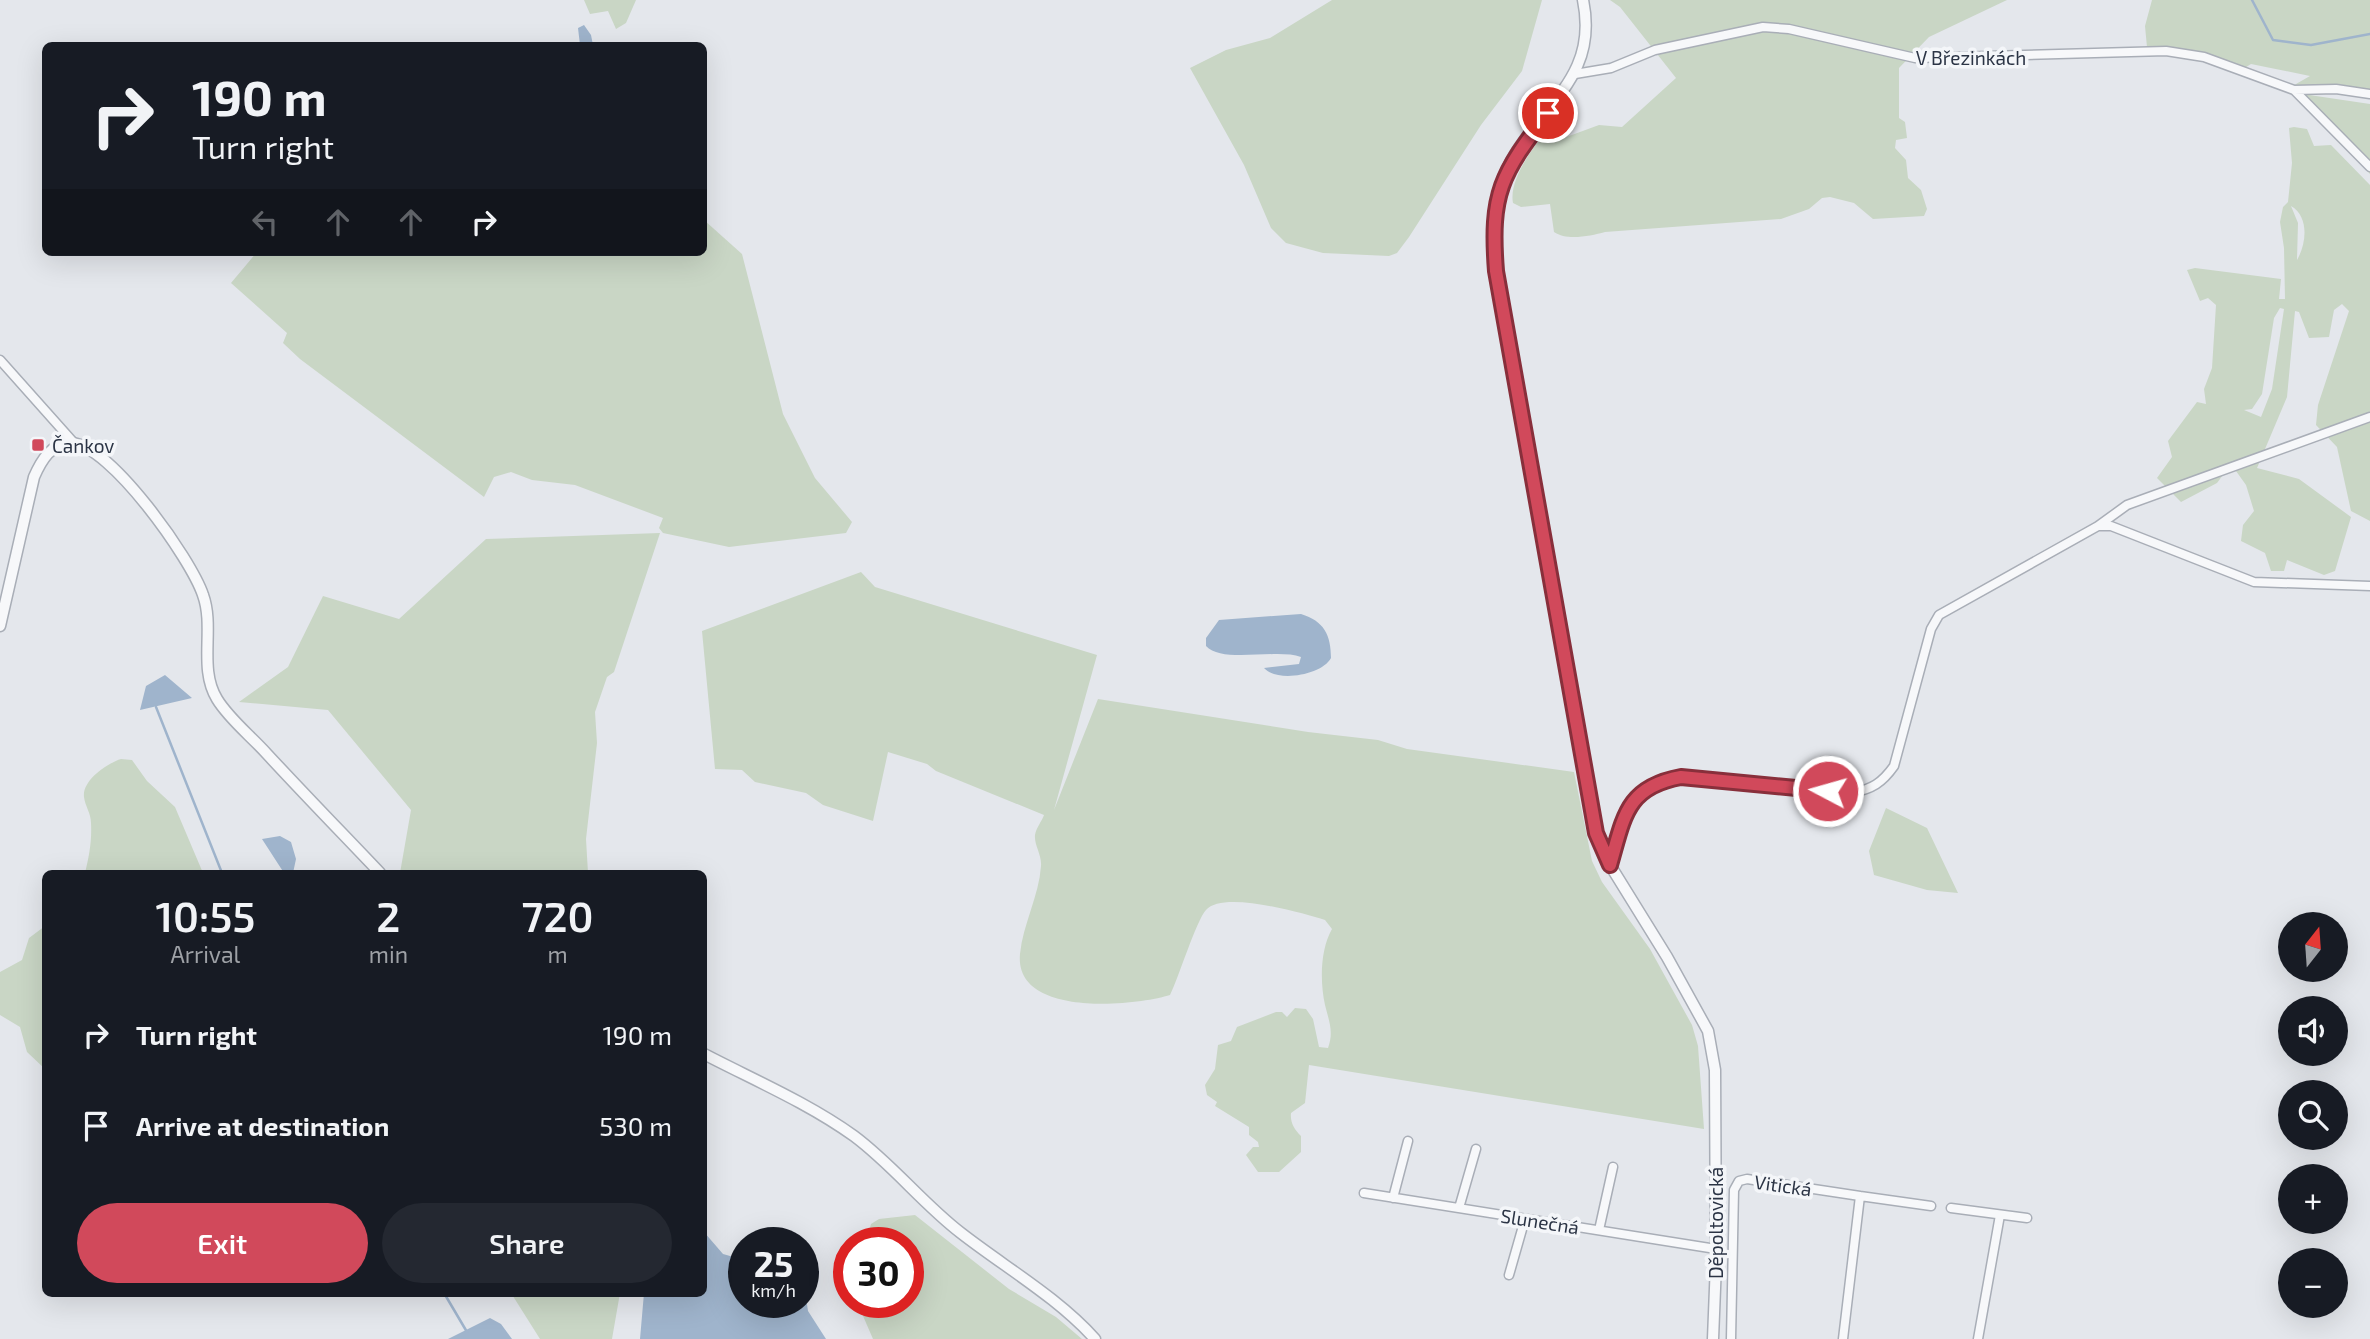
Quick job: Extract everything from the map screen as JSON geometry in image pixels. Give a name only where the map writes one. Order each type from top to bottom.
[{"type":"street","points":[[1575,74],[1584,44],[1583,0]]},
{"type":"street","name":"V Březinkách","points":[[1575,74],[1611,68],[1655,50],[1763,27],[1789,29],[1915,58],[2166,51],[2204,57],[2294,90],[2336,89],[2370,94]]},
{"type":"street","name":"Děpoltovická","points":[[1575,74],[1512,160],[1500,189],[1493,230],[1496,271],[1596,833],[1610,865],[1708,1031],[1715,1070],[1716,1108],[1713,1339]]},
{"type":"street","points":[[2294,90],[2370,167]]},
{"type":"street","points":[[0,360],[74,443],[90,449],[109,463],[185,558],[198,580],[205,600],[207,659],[216,698],[377,870]]},
{"type":"street","points":[[1610,865],[1629,805],[1641,792],[1658,781],[1681,777],[1852,793],[1870,790],[1884,780],[1894,766],[1931,629],[1939,615],[2098,526],[2127,505],[2370,417]]},
{"type":"street","points":[[0,626],[34,477],[41,461],[53,449],[74,443]]},
{"type":"street","points":[[2098,526],[2111,526],[2255,582],[2370,586]]},
{"type":"street","points":[[707,1056],[809,1107],[853,1136],[892,1166],[958,1231],[1076,1318],[1095,1339]]},
{"type":"street","points":[[1393,1198],[1408,1141]]},
{"type":"street","points":[[1459,1208],[1476,1149]]},
{"type":"street","points":[[1600,1230],[1612,1167]]},
{"type":"street","name":"Vitická","points":[[1731,1339],[1734,1190],[1739,1181],[1747,1179],[1931,1206]]},
{"type":"street","name":"Slunečná","points":[[1364,1193],[1716,1249]]},
{"type":"street","points":[[1843,1339],[1851,1252],[1860,1196]]},
{"type":"street","points":[[1951,1208],[2027,1218]]},
{"type":"street","points":[[1978,1339],[2000,1215]]},
{"type":"street","points":[[1509,1275],[1525,1219]]},
{"type":"green space","points":[[584,0],[636,0],[626,23],[616,29],[608,11],[590,14]]},
{"type":"green space","points":[[1332,0],[1542,0],[1522,71],[1481,125],[1409,237],[1397,253],[1389,256],[1323,253],[1286,243],[1271,228],[1244,165],[1190,68],[1226,50],[1270,38]]},
{"type":"green space","points":[[1610,0],[2007,0],[1929,37],[1899,68],[1899,118],[1905,122],[1907,138],[1896,140],[1895,148],[1906,160],[1908,178],[1921,190],[1927,209],[1924,216],[1873,219],[1854,203],[1830,197],[1822,198],[1809,209],[1781,219],[1605,232],[1579,237],[1559,235],[1554,232],[1550,204],[1521,207],[1513,203],[1517,178],[1541,138],[1550,143],[1599,125],[1622,127],[1676,78],[1620,7]]},
{"type":"green space","points":[[2152,0],[2370,0],[2370,99],[2331,91],[2289,88],[2310,76],[2251,64],[2243,69],[2186,49],[2147,47],[2145,26]]},
{"type":"green space","points":[[2289,92],[2370,104],[2370,174],[2311,110]]},
{"type":"green space","points":[[2289,128],[2307,129],[2314,146],[2331,145],[2370,185],[2370,521],[2351,511],[2337,447],[2316,425],[2318,405],[2349,311],[2342,304],[2334,310],[2329,337],[2309,338],[2299,312],[2295,311],[2287,397],[2257,468],[2299,479],[2351,517],[2335,571],[2324,575],[2287,560],[2284,571],[2271,571],[2265,553],[2241,541],[2243,525],[2254,511],[2246,485],[2231,464],[2217,483],[2181,502],[2157,478],[2172,457],[2168,441],[2197,402],[2206,404],[2204,389],[2212,368],[2216,305],[2208,298],[2200,301],[2187,270],[2195,268],[2281,279],[2279,299],[2285,299],[2284,248],[2280,222],[2283,207],[2288,202],[2292,163]],"holes":[[[2291,206],[2304,224],[2303,247],[2297,260],[2298,223]],[[2280,308],[2284,309],[2272,389],[2261,417],[2244,410],[2252,409],[2262,394],[2274,318]]]},
{"type":"green space","points":[[707,223],[742,254],[783,414],[815,478],[852,522],[846,533],[729,547],[663,533],[659,528],[663,518],[575,485],[532,480],[511,472],[494,477],[484,497],[300,359],[283,343],[287,333],[231,283],[254,256],[707,256]]},
{"type":"green space","points":[[660,533],[614,672],[607,677],[595,712],[597,743],[586,839],[588,870],[401,870],[411,810],[328,710],[239,702],[288,667],[323,596],[399,619],[486,539]]},
{"type":"green space","points":[[861,572],[875,587],[1097,655],[1054,810],[1098,699],[1308,732],[1378,740],[1407,749],[1574,772],[1592,861],[1602,882],[1650,949],[1692,1025],[1698,1046],[1704,1129],[1309,1065],[1305,1103],[1291,1113],[1293,1125],[1301,1136],[1301,1152],[1279,1172],[1258,1172],[1246,1155],[1253,1147],[1259,1147],[1258,1142],[1249,1135],[1249,1127],[1215,1106],[1217,1102],[1207,1095],[1205,1085],[1215,1069],[1218,1045],[1231,1041],[1237,1027],[1276,1012],[1282,1012],[1287,1017],[1295,1008],[1306,1009],[1313,1019],[1319,1047],[1328,1048],[1331,1032],[1323,996],[1322,966],[1325,946],[1332,929],[1325,920],[1263,905],[1229,902],[1215,904],[1202,916],[1170,995],[1106,1004],[1080,1003],[1056,998],[1036,989],[1023,975],[1020,954],[1040,877],[1041,862],[1035,835],[1044,815],[936,771],[927,764],[888,752],[873,821],[823,805],[806,793],[755,782],[742,770],[715,769],[702,631]]},
{"type":"green space","points":[[121,759],[132,760],[147,781],[175,807],[202,870],[86,870],[91,830],[84,791],[91,779],[109,764]]},
{"type":"green space","points":[[1886,808],[1927,828],[1958,893],[1927,890],[1874,875],[1869,851]]},
{"type":"green space","points":[[42,928],[42,1066],[27,1052],[20,1027],[0,1015],[0,972],[22,960],[29,938]]},
{"type":"green space","points":[[915,1215],[1009,1289],[1056,1317],[1082,1339],[873,1339],[864,1318],[924,1318],[924,1227],[870,1227],[879,1219]]},
{"type":"green space","points":[[514,1297],[619,1297],[612,1339],[540,1339]]},
{"type":"water","points":[[584,25],[592,42],[580,42],[578,28]]},
{"type":"water","points":[[1301,614],[1321,625],[1328,636],[1331,650],[1331,658],[1326,664],[1309,673],[1279,675],[1264,668],[1299,664],[1301,657],[1278,654],[1224,654],[1206,646],[1206,638],[1219,620]]},
{"type":"water","points":[[165,675],[192,698],[140,710],[146,686]]},
{"type":"water","points":[[280,836],[291,842],[296,859],[294,870],[282,870],[262,839]]},
{"type":"water","points":[[707,1235],[723,1254],[728,1255],[728,1318],[812,1318],[826,1339],[640,1339],[644,1297],[707,1297]]},
{"type":"water","points":[[490,1318],[501,1324],[512,1339],[448,1339]]},
{"type":"waterway","points":[[2252,0],[2273,40],[2311,45],[2370,34]]},
{"type":"waterway","points":[[156,707],[221,870]]},
{"type":"waterway","points":[[446,1297],[467,1332]]},
{"type":"place","name":"Čankov","points":[[38,445]]},
{"type":"route","points":[[1548,113],[1512,160],[1500,189],[1493,230],[1496,271],[1596,833],[1610,865],[1629,805],[1641,792],[1658,781],[1681,777],[1828,791]]}]
